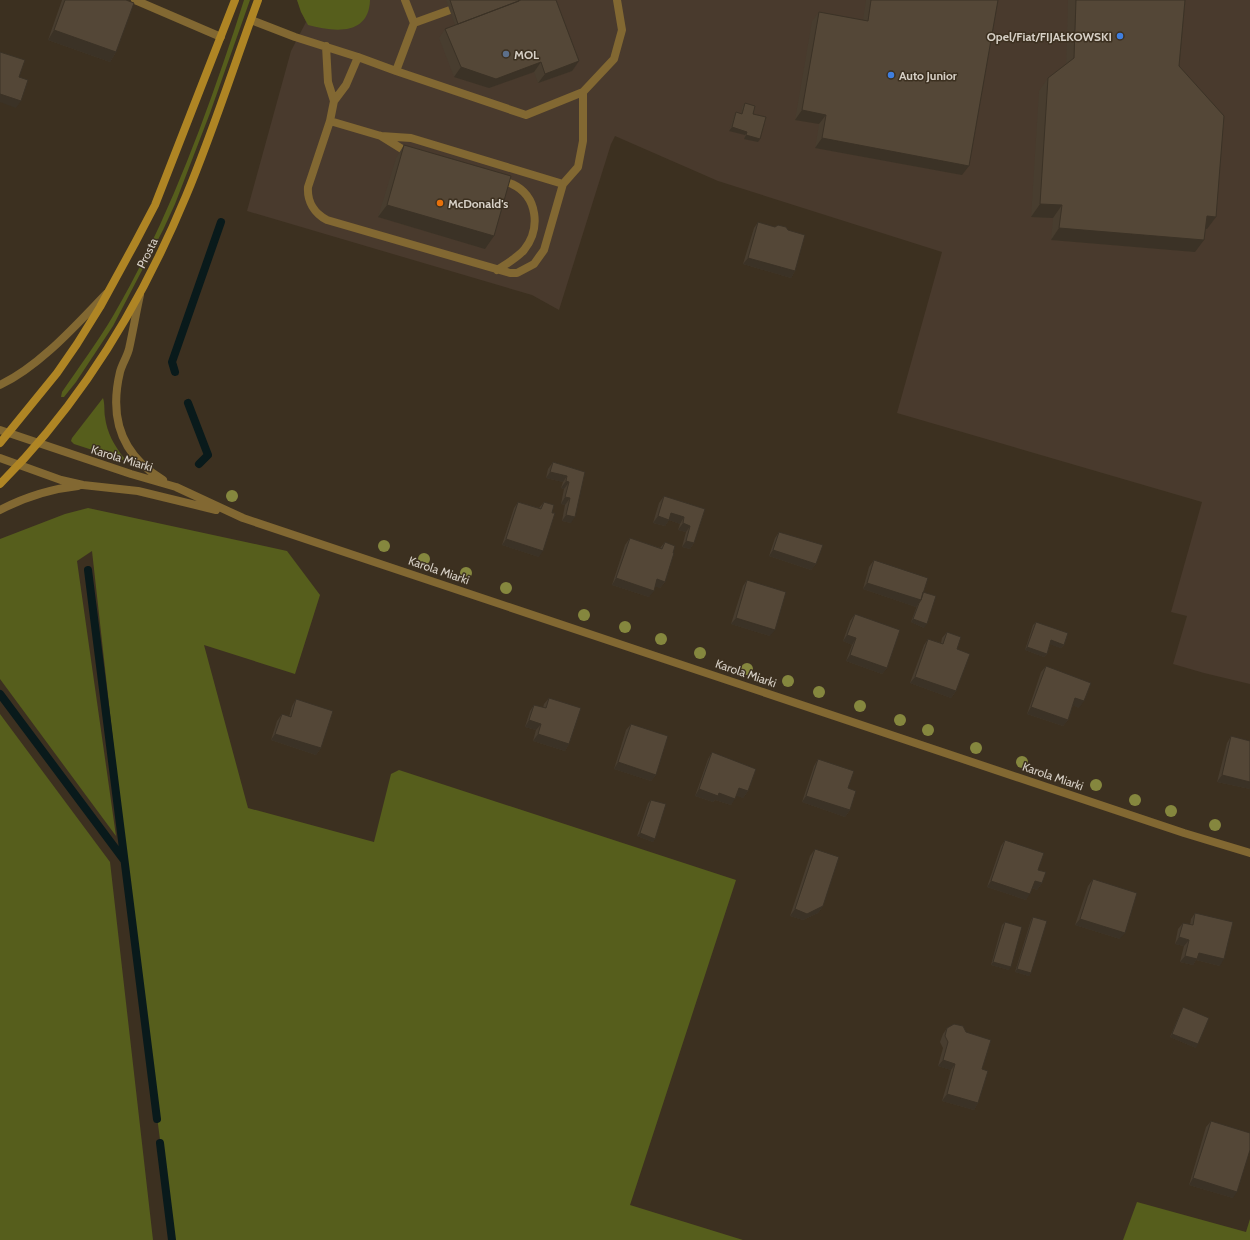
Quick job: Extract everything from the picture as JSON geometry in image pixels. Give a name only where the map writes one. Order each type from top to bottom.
[{"type":"main road","name":"Prosta","points":[[0,443],[57,373],[87,329],[110,289],[154,205],[235,0]]},
{"type":"main road","name":"Prosta","points":[[0,484],[39,443],[74,398],[99,362],[141,293],[189,189],[258,0]]},
{"type":"street","points":[[135,0],[221,36]]},
{"type":"street","points":[[396,71],[414,23],[405,0]]},
{"type":"street","points":[[251,20],[295,37],[326,46],[526,115],[583,92],[614,59],[622,30],[616,0]]},
{"type":"street","points":[[414,23],[450,10]]},
{"type":"street","points":[[326,46],[328,82],[334,101]]},
{"type":"street","points":[[358,57],[346,85],[334,101],[330,121],[308,187],[307,194],[313,208],[320,216],[327,220],[510,273],[517,273],[534,264],[539,258],[544,250],[563,184],[578,168],[583,141],[583,92]]},
{"type":"street","points":[[330,121],[381,136],[411,138],[563,184]]},
{"type":"street","points":[[381,136],[407,153],[415,155]]},
{"type":"street","points":[[489,177],[512,184],[519,188],[530,200],[535,218],[528,244],[523,251],[497,270]]},
{"type":"street","points":[[0,385],[16,376],[39,359],[66,335],[110,289]]},
{"type":"street","points":[[141,293],[128,350],[118,384],[116,416],[121,434],[139,461],[158,477],[176,487]]},
{"type":"street","name":"Karola Miarki","points":[[0,430],[131,474],[176,487],[235,514]]},
{"type":"street","name":"Karola Miarki","points":[[0,458],[61,480],[83,485],[138,491],[235,514],[1169,828],[1250,852]]},
{"type":"street","points":[[0,510],[44,491],[83,485]]},
{"type":"shaded area","points":[[297,0],[1250,0],[1250,684],[1173,664],[1187,616],[1171,612],[1202,502],[897,413],[942,252],[718,181],[615,136],[611,144],[559,310],[532,295],[247,211],[291,51],[306,22]]},
{"type":"green space","points":[[244,0],[250,0],[210,113],[175,204],[113,326],[76,382],[64,397],[61,397],[62,392],[113,316],[152,241],[170,202],[202,122]]},
{"type":"green space","points":[[297,0],[370,0],[368,12],[364,20],[357,26],[339,30],[308,25]]},
{"type":"green space","points":[[103,398],[107,428],[114,444],[124,458],[123,460],[74,444],[71,441]]},
{"type":"green space","points":[[88,508],[287,551],[320,595],[295,674],[204,645],[248,808],[374,842],[391,774],[399,770],[736,880],[630,1205],[743,1240],[173,1240],[141,993],[92,551],[77,561],[116,836],[0,679],[0,539],[65,514]]},
{"type":"green space","points":[[0,714],[110,862],[153,1240],[0,1240]]},
{"type":"green space","points":[[1137,1202],[1246,1232],[1250,1219],[1250,1240],[1123,1240]]},
{"type":"building","points":[[65,0],[126,0],[134,3],[116,52],[54,30]]},
{"type":"building","points":[[450,0],[518,0],[519,1],[458,24]]},
{"type":"building","name":"MOL","points":[[521,0],[556,0],[579,61],[545,74],[541,62],[496,79],[461,67],[445,29]]},
{"type":"building","name":"Auto Junior","points":[[871,0],[998,0],[969,166],[822,138],[826,115],[802,110],[819,12],[868,21]]},
{"type":"building","points":[[1076,0],[1185,0],[1179,66],[1224,116],[1216,217],[1207,216],[1204,240],[1059,228],[1062,205],[1040,204],[1048,78],[1074,58]]},
{"type":"building","points":[[0,52],[25,60],[19,77],[28,80],[21,101],[0,94]]},
{"type":"building","points":[[745,103],[755,106],[753,114],[766,117],[760,139],[746,135],[747,132],[732,127],[736,112],[742,114]]},
{"type":"building","name":"McDonald's","points":[[404,145],[511,176],[494,236],[387,205]]},
{"type":"building","points":[[758,222],[775,227],[778,225],[786,227],[788,230],[805,235],[795,271],[748,258]]},
{"type":"building","points":[[553,462],[585,472],[575,517],[566,515],[570,498],[565,497],[569,482],[566,481],[567,476],[550,472]]},
{"type":"building","points":[[664,496],[705,509],[694,543],[686,541],[690,526],[683,523],[684,517],[671,513],[669,520],[658,516]]},
{"type":"building","points":[[518,502],[541,509],[544,502],[554,505],[552,513],[555,513],[543,551],[506,539]]},
{"type":"building","points":[[779,532],[823,545],[816,564],[773,550]]},
{"type":"building","points":[[630,538],[662,549],[665,542],[675,546],[665,582],[657,579],[654,591],[616,578]]},
{"type":"building","points":[[874,560],[928,578],[921,600],[867,583]]},
{"type":"building","points":[[747,580],[786,592],[775,630],[736,618]]},
{"type":"building","points":[[923,592],[936,596],[927,624],[913,619]]},
{"type":"building","points":[[855,614],[900,630],[887,668],[850,655],[856,638],[847,635]]},
{"type":"building","points":[[1036,622],[1068,633],[1064,645],[1051,640],[1047,654],[1027,647]]},
{"type":"building","points":[[947,632],[961,637],[957,649],[970,654],[956,691],[915,677],[928,639],[943,644]]},
{"type":"building","points":[[1046,666],[1091,683],[1084,701],[1075,698],[1068,720],[1031,707]]},
{"type":"building","points":[[549,698],[581,708],[569,744],[538,734],[541,724],[529,720],[534,705],[546,708]]},
{"type":"building","points":[[296,699],[333,711],[321,748],[275,734],[282,714],[291,717]]},
{"type":"building","points":[[631,724],[668,736],[656,775],[618,762]]},
{"type":"building","points":[[1231,736],[1250,741],[1250,782],[1222,775]]},
{"type":"building","points":[[712,752],[756,769],[748,791],[739,788],[735,799],[719,793],[718,796],[699,789]]},
{"type":"building","points":[[818,759],[854,771],[848,788],[856,791],[850,810],[806,796]]},
{"type":"building","points":[[651,800],[666,804],[655,839],[640,833]]},
{"type":"building","points":[[1005,840],[1044,853],[1038,870],[1046,872],[1042,883],[1035,881],[1030,894],[991,881]]},
{"type":"building","points":[[815,849],[839,857],[823,906],[807,914],[795,909]]},
{"type":"building","points":[[1093,879],[1137,893],[1125,933],[1080,919]]},
{"type":"building","points":[[1195,913],[1233,922],[1224,959],[1199,953],[1197,959],[1185,956],[1189,940],[1179,937],[1183,923],[1193,925]]},
{"type":"building","points":[[1033,917],[1047,921],[1031,973],[1017,969]]},
{"type":"building","points":[[1005,922],[1022,927],[1011,967],[993,962]]},
{"type":"building","points":[[1183,1007],[1209,1018],[1198,1044],[1172,1034]]},
{"type":"building","points":[[954,1024],[963,1026],[966,1032],[991,1040],[982,1069],[988,1071],[978,1103],[947,1094],[955,1064],[943,1060],[948,1042],[945,1036],[947,1028]]},
{"type":"building","points":[[1211,1121],[1250,1133],[1250,1150],[1237,1192],[1193,1178]]},
{"type":"waterway","points":[[175,372],[172,362],[221,222]]},
{"type":"waterway","points":[[188,403],[208,455],[199,464]]},
{"type":"waterway","points":[[88,570],[157,1119]]},
{"type":"waterway","points":[[0,694],[124,860]]},
{"type":"waterway","points":[[160,1143],[172,1240]]},
{"type":"place","name":"Opel/Fiat/FIJAŁKOWSKI","points":[[1120,36]]},
{"type":"place","name":"MOL","points":[[506,54]]},
{"type":"place","name":"Auto Junior","points":[[891,75]]},
{"type":"place","name":"McDonald's","points":[[440,203]]}]
